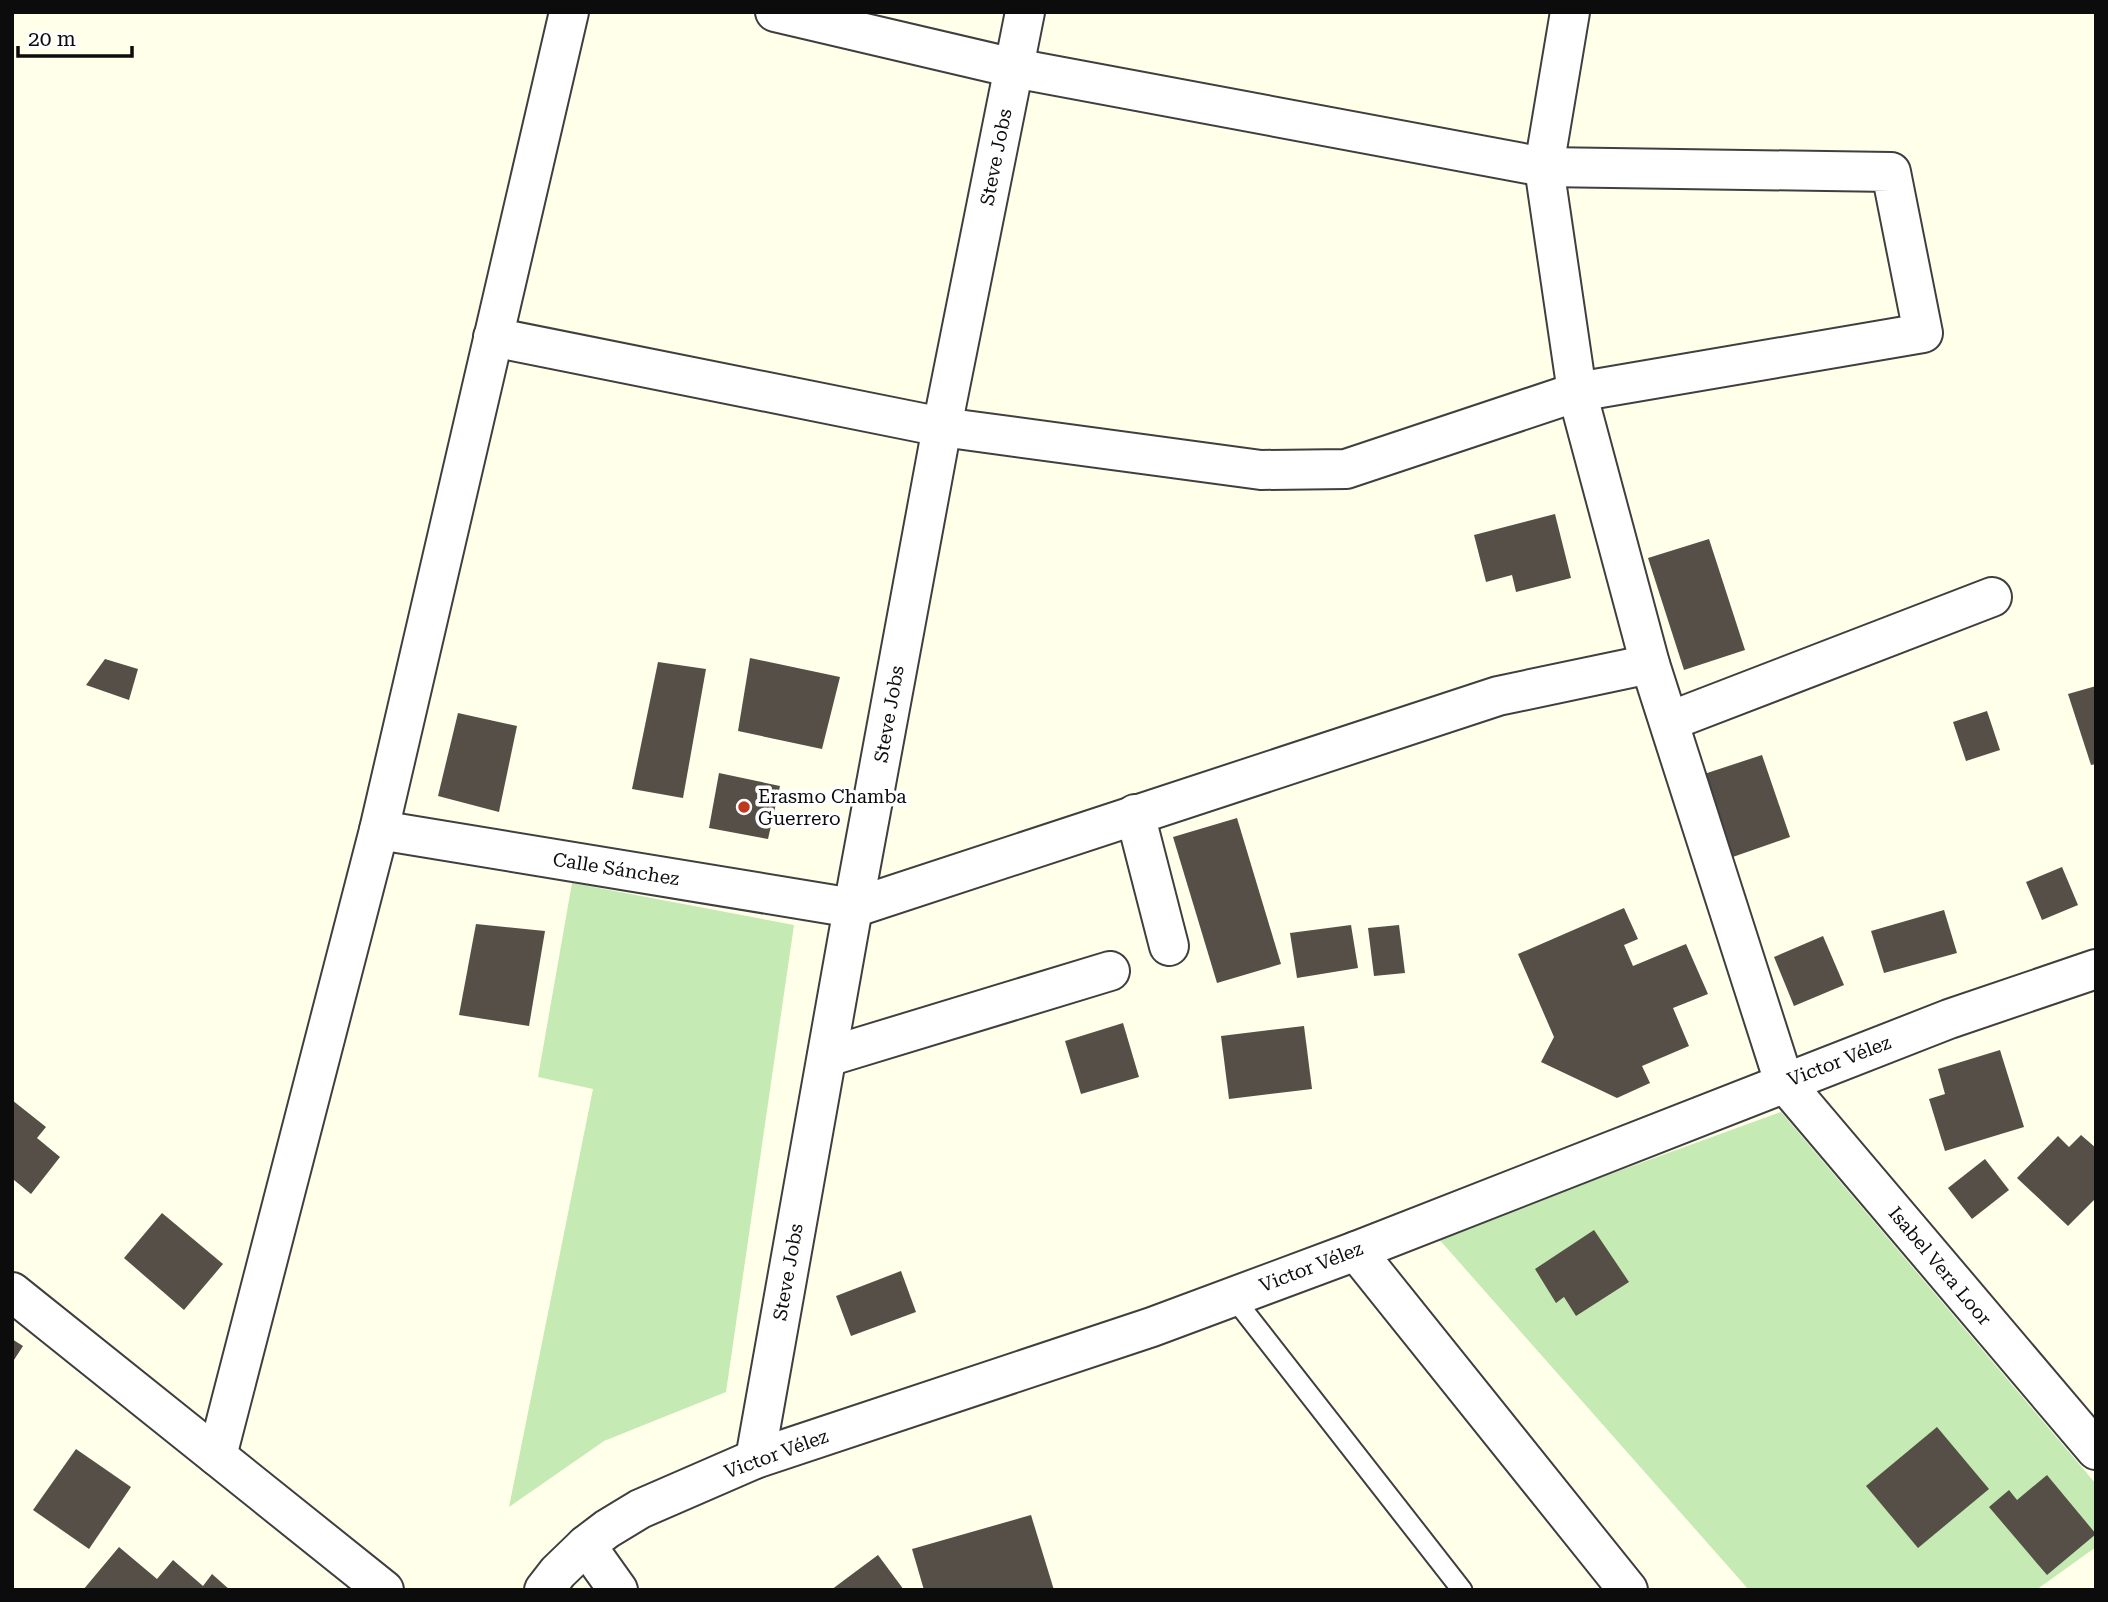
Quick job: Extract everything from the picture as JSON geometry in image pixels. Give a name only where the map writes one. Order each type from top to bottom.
[{"type":"street","points":[[217,1456],[379,830],[569,12]]},
{"type":"street","points":[[493,337],[942,427],[1261,470],[1346,469],[1577,392],[1923,333],[1891,172],[1544,167],[1014,68],[775,12]]},
{"type":"street","name":"Steve Jobs","points":[[755,1459],[942,427],[1025,12]]},
{"type":"street","points":[[1570,12],[1544,167],[1577,392],[1650,664],[1784,1082]]},
{"type":"street","points":[[1670,721],[1992,597]]},
{"type":"street","points":[[853,908],[1498,695],[1650,664]]},
{"type":"street","points":[[1135,814],[1170,946]]},
{"type":"street","name":"Calle Sánchez","points":[[379,830],[853,908]]},
{"type":"street","name":"Victor Vélez","points":[[544,1590],[586,1545],[640,1509],[755,1459],[1152,1327],[1356,1251],[1948,1019],[2096,969]]},
{"type":"street","points":[[827,1057],[1110,971]]},
{"type":"street","name":"Isabel Vera Loor","points":[[1784,1082],[2096,1450]]},
{"type":"street","points":[[1356,1251],[1628,1590]]},
{"type":"street","points":[[12,1292],[384,1590]]},
{"type":"street","points":[[586,1545],[618,1590]]},
{"type":"lane","points":[[1233,1297],[1462,1590]]},
{"type":"green space","points":[[572,883],[794,925],[726,1392],[604,1441],[509,1507],[593,1089],[538,1077]]},
{"type":"green space","points":[[1781,1112],[2096,1484],[2096,1547],[2036,1590],[1749,1590],[1437,1237]]},
{"type":"building","points":[[1555,514],[1571,578],[1516,592],[1512,575],[1486,582],[1474,535]]},
{"type":"building","points":[[1709,539],[1745,650],[1684,670],[1648,558]]},
{"type":"building","points":[[750,658],[840,677],[822,749],[738,731]]},
{"type":"building","points":[[105,659],[138,669],[129,700],[86,685]]},
{"type":"building","points":[[658,662],[706,669],[683,798],[632,789]]},
{"type":"building","points":[[2096,686],[2096,764],[2091,765],[2068,694]]},
{"type":"building","points":[[1987,711],[2000,750],[1966,761],[1953,722]]},
{"type":"building","points":[[458,713],[517,726],[499,812],[438,796]]},
{"type":"building","points":[[1762,755],[1790,837],[1727,859],[1698,776]]},
{"type":"building","name":"Erasmo Chamba Guerrero","points":[[719,773],[780,786],[768,839],[709,828]]},
{"type":"building","points":[[1237,818],[1281,964],[1217,983],[1173,837]]},
{"type":"building","points":[[2062,867],[2078,905],[2042,920],[2026,882]]},
{"type":"building","points":[[1624,908],[1638,939],[1624,945],[1633,966],[1686,944],[1708,994],[1673,1008],[1689,1046],[1642,1066],[1650,1083],[1617,1098],[1541,1062],[1554,1037],[1518,954]]},
{"type":"building","points":[[1944,910],[1957,953],[1884,973],[1871,931]]},
{"type":"building","points":[[476,924],[545,931],[529,1026],[459,1015]]},
{"type":"building","points":[[1351,925],[1358,968],[1297,978],[1290,933]]},
{"type":"building","points":[[1399,925],[1405,973],[1374,976],[1368,928]]},
{"type":"building","points":[[1823,936],[1844,985],[1794,1006],[1774,957]]},
{"type":"building","points":[[1123,1023],[1139,1077],[1081,1094],[1065,1041]]},
{"type":"building","points":[[1304,1026],[1312,1089],[1229,1099],[1221,1036]]},
{"type":"building","points":[[2000,1050],[2024,1127],[1945,1151],[1929,1099],[1945,1094],[1938,1069]]},
{"type":"building","points":[[12,1100],[46,1127],[37,1138],[60,1157],[31,1194],[14,1180],[12,1182]]},
{"type":"building","points":[[2081,1135],[2096,1148],[2096,1198],[2068,1226],[2017,1178],[2058,1136],[2069,1147]]},
{"type":"building","points":[[1985,1159],[2009,1190],[1972,1219],[1948,1188]]},
{"type":"building","points":[[162,1213],[223,1264],[184,1310],[124,1258]]},
{"type":"building","points":[[1594,1230],[1629,1282],[1576,1316],[1564,1297],[1556,1303],[1535,1269]]},
{"type":"building","points":[[901,1271],[916,1312],[851,1336],[836,1296]]},
{"type":"building","points":[[12,1339],[23,1346],[12,1363]]},
{"type":"building","points":[[1937,1427],[1989,1489],[1918,1548],[1866,1486]]},
{"type":"building","points":[[76,1449],[131,1487],[89,1549],[33,1510]]},
{"type":"building","points":[[2047,1475],[2096,1534],[2047,1575],[1989,1507],[2009,1490],[2017,1500]]},
{"type":"building","points":[[1031,1515],[1054,1590],[924,1590],[912,1549]]},
{"type":"building","points":[[119,1547],[157,1579],[173,1560],[203,1586],[212,1574],[230,1590],[83,1590]]},
{"type":"building","points":[[878,1555],[904,1590],[831,1590],[847,1578]]},
{"type":"place","name":"Erasmo Chamba Guerrero","points":[[744,807]]}]
